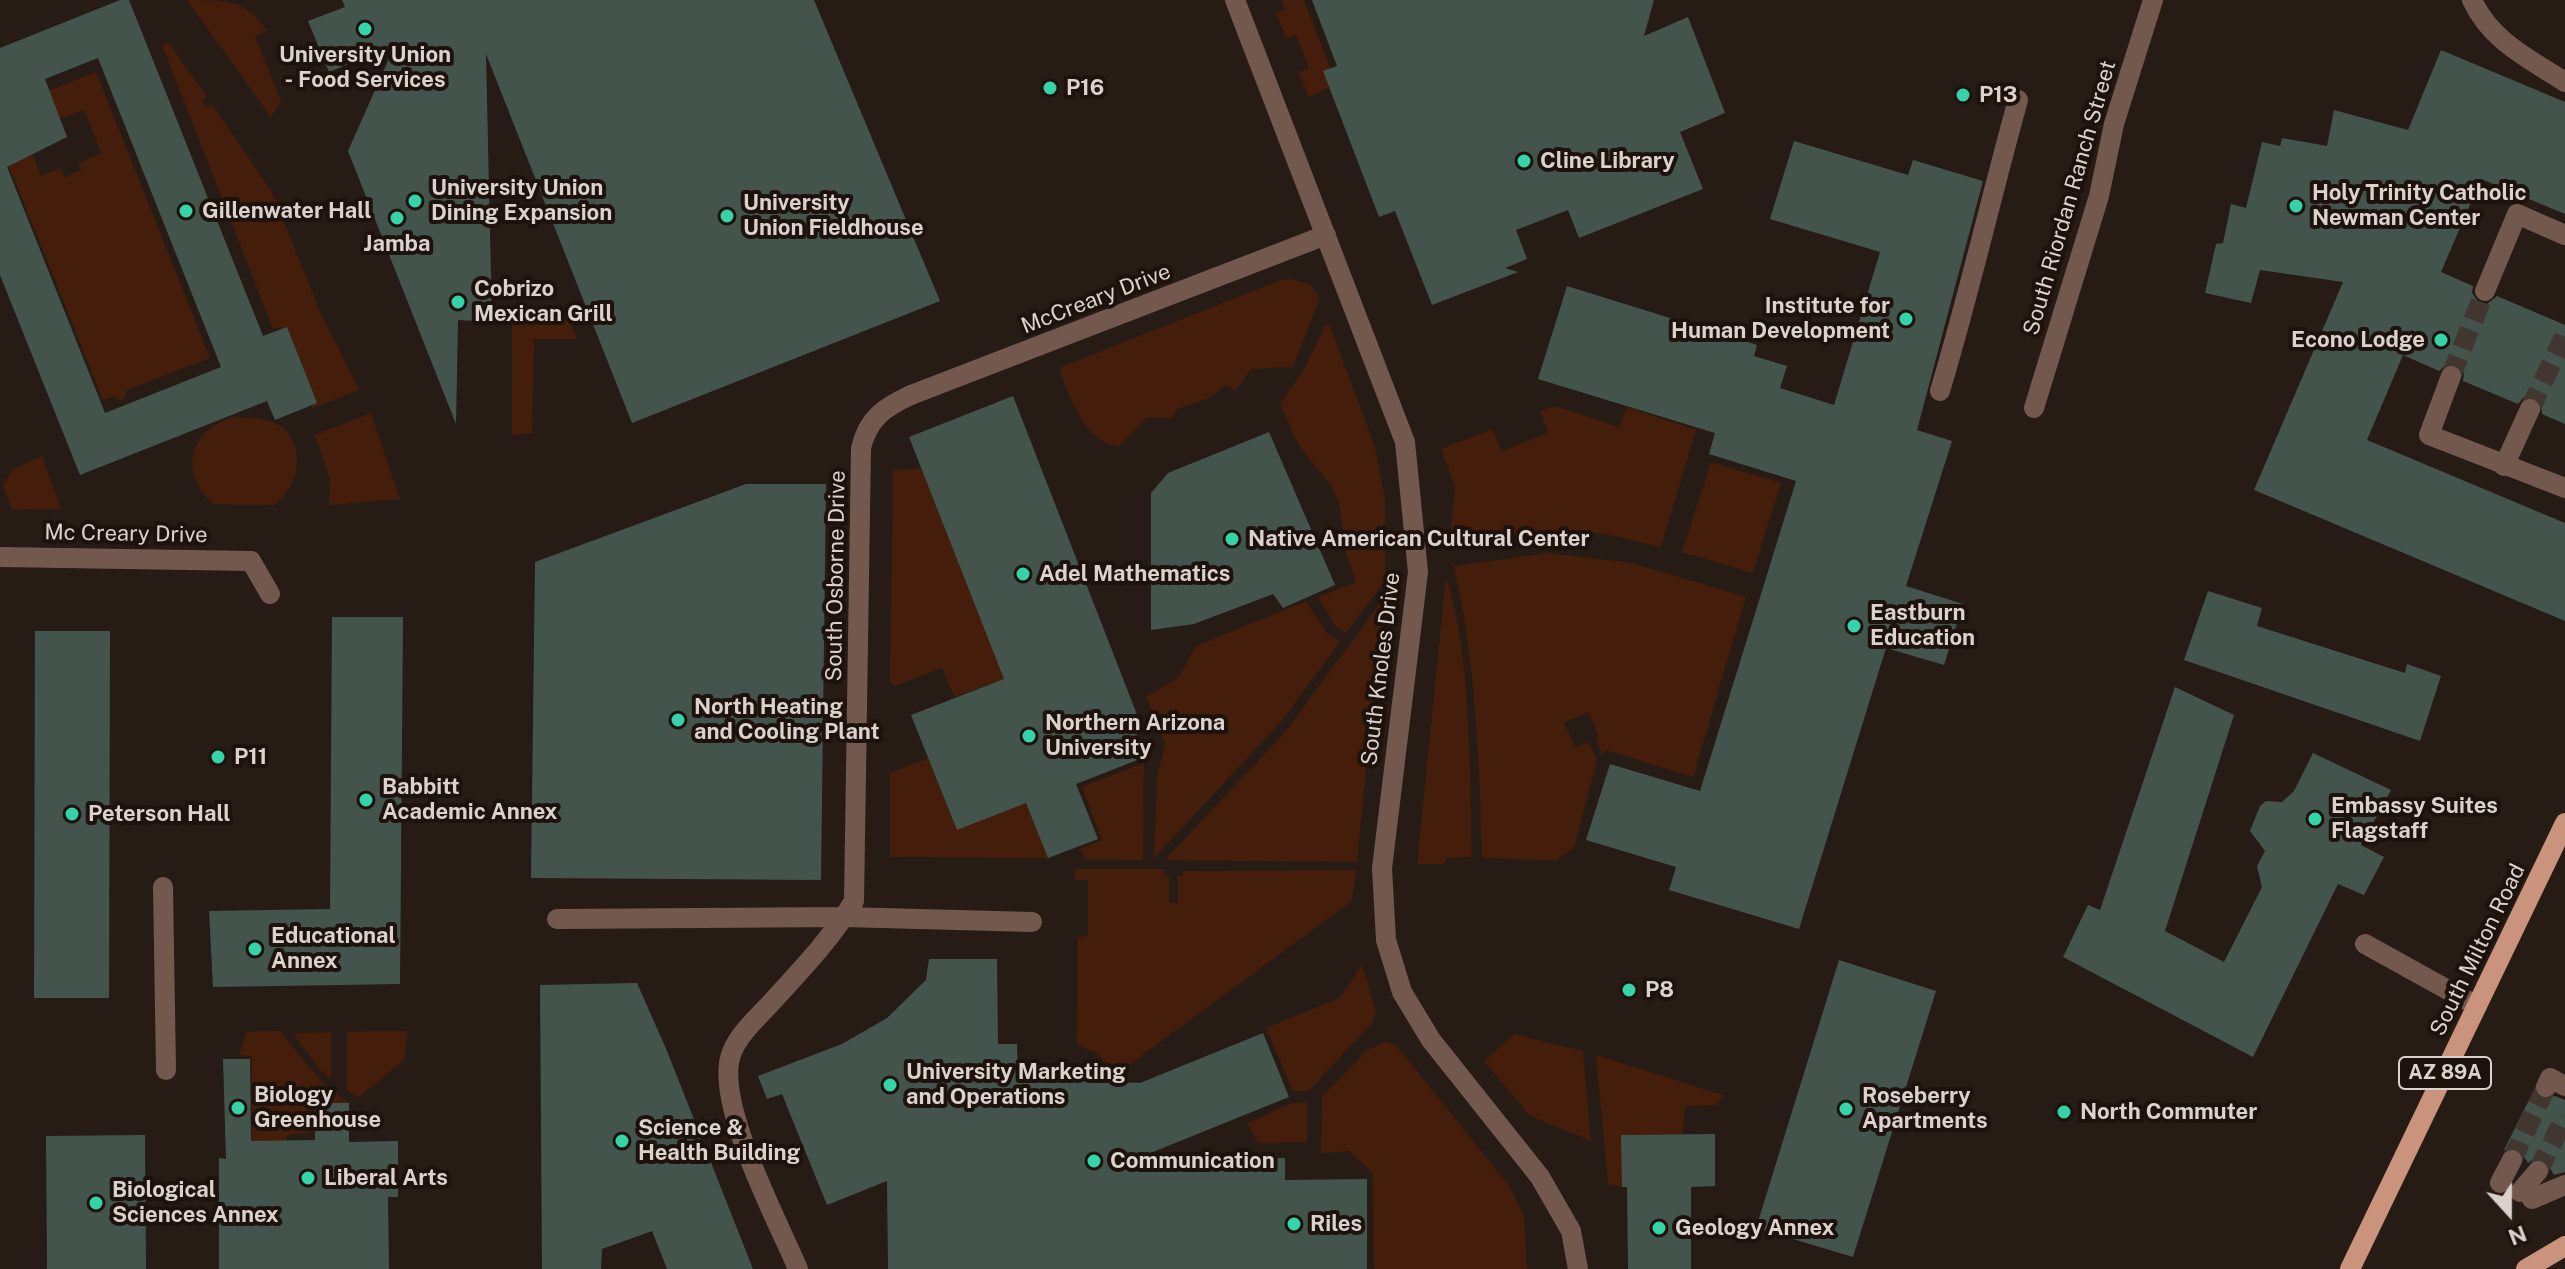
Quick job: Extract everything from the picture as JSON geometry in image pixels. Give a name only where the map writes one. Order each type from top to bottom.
[{"type":"main road","name":"South Milton Road","points":[[2350,1269],[2565,823]]},
{"type":"main road","points":[[2526,1269],[2565,1246]]},
{"type":"street","name":"South Knoles Drive","points":[[1235,0],[1405,442],[1418,572],[1382,868],[1386,940],[1402,992],[1431,1040],[1540,1177],[1571,1231],[1578,1269]]},
{"type":"street","name":"South Riordan Ranch Street","points":[[2034,408],[2099,196],[2114,124],[2153,0]]},
{"type":"street","points":[[2472,0],[2482,21],[2497,38],[2565,82]]},
{"type":"street","points":[[1940,391],[1975,274],[1982,230],[2018,100]]},
{"type":"street","points":[[2485,291],[2517,214],[2565,235]]},
{"type":"street","name":"McCreary Drive","points":[[883,408],[1326,235]]},
{"type":"street","points":[[2451,376],[2429,435],[2565,488]]},
{"type":"street","name":"South Osborne Drive","points":[[798,1269],[737,1122],[726,1078],[732,1051],[854,901],[861,448],[866,429],[883,408]]},
{"type":"street","points":[[2504,466],[2530,409]]},
{"type":"street","name":"Mc Creary Drive","points":[[0,557],[251,561],[270,594]]},
{"type":"street","points":[[163,887],[166,1070]]},
{"type":"street","points":[[557,919],[844,917],[1032,922]]},
{"type":"street","points":[[2365,944],[2477,1006]]},
{"type":"street","points":[[2500,1183],[2512,1160]]},
{"type":"street","points":[[2538,1171],[2526,1196],[2565,1185]]},
{"type":"shaded area","points":[[187,0],[234,4],[260,21],[267,31],[255,36],[281,102],[271,117]]},
{"type":"shaded area","points":[[1281,0],[1304,0],[1336,83],[1309,98],[1299,73],[1309,68],[1296,35],[1286,38],[1276,13],[1285,9]]},
{"type":"shaded area","points":[[169,43],[207,97],[202,100],[206,107],[212,104],[272,192],[321,314],[360,390],[312,408],[281,327],[273,329],[162,45]]},
{"type":"shaded area","points":[[96,72],[210,358],[127,390],[125,398],[119,400],[115,396],[103,400],[0,144],[27,156],[33,154],[41,176],[61,168],[65,177],[81,170],[79,163],[101,153],[84,110],[52,121],[41,94]]},
{"type":"shaded area","points":[[1292,279],[1310,285],[1320,298],[1293,367],[1251,369],[1235,391],[1226,385],[1207,399],[1177,409],[1173,418],[1147,418],[1118,447],[1096,435],[1081,418],[1070,398],[1061,367],[1281,280]]},
{"type":"shaded area","points":[[512,318],[569,318],[577,339],[534,339],[532,433],[512,435]]},
{"type":"shaded area","points":[[1326,324],[1330,326],[1375,447],[1385,499],[1385,581],[1346,633],[1335,626],[1318,597],[1356,582],[1346,552],[1339,503],[1332,487],[1298,444],[1280,404],[1304,369]]},
{"type":"shaded area","points":[[1555,406],[1619,427],[1627,407],[1696,430],[1661,547],[1571,530],[1450,541],[1455,487],[1441,449],[1492,429],[1502,451],[1548,433],[1540,411]]},
{"type":"shaded area","points":[[371,413],[400,499],[329,505],[330,479],[315,435]]},
{"type":"shaded area","points":[[232,417],[277,424],[290,436],[295,446],[297,468],[294,478],[289,489],[274,505],[213,504],[195,479],[193,454],[198,443],[217,424]]},
{"type":"shaded area","points":[[42,456],[61,509],[12,510],[3,485],[13,469]]},
{"type":"shaded area","points":[[1711,462],[1781,483],[1753,573],[1682,552]]},
{"type":"shaded area","points":[[922,469],[1004,679],[954,697],[942,668],[894,686],[890,682],[893,470]]},
{"type":"shaded area","points":[[1549,553],[1632,563],[1746,597],[1693,777],[1606,750],[1602,756],[1596,740],[1599,737],[1588,712],[1564,723],[1575,747],[1589,742],[1597,760],[1574,848],[1556,860],[1482,858],[1472,674],[1454,566]]},
{"type":"shaded area","points":[[1446,576],[1461,643],[1465,678],[1472,857],[1446,858],[1445,864],[1417,864]]},
{"type":"shaded area","points":[[1383,599],[1357,862],[1165,860],[1286,731]]},
{"type":"shaded area","points":[[1306,601],[1327,633],[1340,642],[1280,723],[1154,858],[1157,777],[1165,743],[1146,697],[1179,677],[1196,646]]},
{"type":"shaded area","points":[[928,758],[957,830],[1026,803],[1048,858],[890,857],[890,773]]},
{"type":"shaded area","points":[[1144,763],[1143,860],[1085,859],[1080,849],[1102,840],[1082,787]]},
{"type":"shaded area","points":[[1075,869],[1164,869],[1164,876],[1169,876],[1169,903],[1178,903],[1178,876],[1183,876],[1183,871],[1356,870],[1352,901],[1118,1073],[1095,1052],[1077,1045],[1078,937],[1088,936],[1088,880],[1075,880]]},
{"type":"shaded area","points":[[1362,965],[1376,1011],[1372,1023],[1309,1091],[1293,1091],[1266,1028],[1340,998]]},
{"type":"shaded area","points":[[280,1031],[326,1087],[349,1103],[315,1103],[314,1132],[287,1135],[283,1153],[252,1154],[252,1056],[239,1055],[247,1032]]},
{"type":"shaded area","points":[[408,1031],[404,1060],[359,1097],[347,1091],[347,1032]]},
{"type":"shaded area","points":[[331,1032],[331,1079],[320,1070],[293,1033]]},
{"type":"shaded area","points":[[1514,1034],[1583,1051],[1591,1141],[1530,1116],[1484,1061]]},
{"type":"shaded area","points":[[1386,1042],[1396,1045],[1510,1187],[1524,1216],[1527,1269],[1374,1269],[1373,1173],[1349,1151],[1321,1153],[1322,1097],[1367,1050]]},
{"type":"shaded area","points":[[1596,1055],[1723,1095],[1717,1105],[1685,1106],[1683,1134],[1622,1135],[1622,1187],[1608,1184]]},
{"type":"shaded area","points":[[1307,1102],[1307,1142],[1258,1143],[1247,1123],[1292,1103]]},
{"type":"building","name":"Gillenwater Hall","points":[[120,0],[129,0],[263,336],[287,327],[317,403],[275,420],[267,401],[80,475],[0,275],[0,48]],"holes":[[[98,58],[221,367],[105,413],[7,167],[67,137],[45,79]]]},
{"type":"building","name":"University Union Fieldhouse","points":[[342,0],[814,0],[940,301],[632,423],[486,54],[492,322],[458,320],[456,424],[348,151],[395,45],[329,72],[308,21],[345,7]]},
{"type":"building","name":"Cline Library","points":[[1312,0],[1654,0],[1644,36],[1688,17],[1725,113],[1680,132],[1703,189],[1579,238],[1568,210],[1516,230],[1527,259],[1505,268],[1518,272],[1432,305],[1395,211],[1379,217],[1323,71],[1337,66]]},
{"type":"building","name":"Econo Lodge","points":[[2441,50],[2565,102],[2565,214],[2481,179],[2441,272],[2473,286],[2472,293],[2479,303],[2487,304],[2497,296],[2565,325],[2565,424],[2542,414],[2541,402],[2535,397],[2523,398],[2518,404],[2463,381],[2464,373],[2456,364],[2448,363],[2439,371],[2403,355],[2367,440],[2565,523],[2565,621],[2254,490],[2343,282],[2260,270],[2251,303],[2205,293],[2216,244],[2223,243],[2231,204],[2246,208],[2262,142],[2280,146],[2282,138],[2327,146],[2334,110],[2408,130]]},
{"type":"building","name":"Eastburn Education","points":[[1794,141],[1908,175],[1913,160],[1983,181],[1917,430],[1952,441],[1906,586],[1963,604],[1944,665],[1886,648],[1799,929],[1669,890],[1676,867],[1586,840],[1610,764],[1700,791],[1796,481],[1709,454],[1715,433],[1538,379],[1567,286],[1757,345],[1754,356],[1787,366],[1780,388],[1834,405],[1880,252],[1770,219]]},
{"type":"building","name":"Adel Mathematics","points":[[1013,396],[1143,730],[1136,733],[1145,757],[1076,784],[1098,839],[1048,858],[1026,803],[957,830],[911,715],[1004,679],[909,437]]},
{"type":"building","name":"Native American Cultural Center","points":[[1269,432],[1335,585],[1283,608],[1273,594],[1194,624],[1151,630],[1151,493],[1168,473]]},
{"type":"building","name":"North Heating and Cooling Plant","points":[[746,484],[826,484],[821,880],[531,878],[535,562]]},
{"type":"building","points":[[2208,591],[2262,608],[2257,626],[2405,673],[2407,664],[2441,676],[2420,741],[2184,660]]},
{"type":"building","name":"Babbitt Academic Annex","points":[[332,617],[403,617],[400,984],[213,987],[209,911],[330,909]]},
{"type":"building","name":"Peterson Hall","points":[[35,631],[110,631],[109,998],[34,998]]},
{"type":"building","name":"Embassy Suites Flagstaff","points":[[2175,687],[2234,715],[2165,931],[2224,962],[2262,887],[2257,866],[2265,851],[2250,831],[2260,806],[2266,801],[2282,802],[2294,791],[2313,753],[2391,790],[2361,845],[2384,857],[2364,895],[2338,884],[2253,1057],[2063,957],[2088,905],[2100,910]]},
{"type":"building","points":[[929,959],[997,959],[998,1044],[1017,1044],[1018,1077],[1140,1083],[1263,1033],[1289,1097],[1138,1158],[1285,1158],[1285,1180],[1367,1179],[1367,1269],[888,1269],[887,1181],[827,1205],[782,1094],[767,1099],[758,1076],[842,1044],[887,1018],[926,980]]},
{"type":"building","name":"Roseberry Apartments","points":[[1839,960],[1936,991],[1853,1257],[1756,1228]]},
{"type":"building","name":"Science & Health Building","points":[[637,983],[753,1269],[667,1269],[652,1231],[602,1249],[601,1269],[542,1269],[540,985]]},
{"type":"building","name":"Liberal Arts","points":[[223,1059],[250,1059],[251,1141],[315,1140],[315,1103],[349,1103],[349,1142],[398,1141],[398,1197],[388,1197],[389,1269],[219,1269],[219,1158],[226,1159]]},
{"type":"building","points":[[2534,1090],[2541,1099],[2555,1096],[2565,1100],[2565,1172],[2554,1175],[2546,1161],[2534,1159],[2528,1163],[2519,1149],[2504,1150]]},
{"type":"building","name":"Geology Annex","points":[[1715,1134],[1715,1186],[1691,1187],[1691,1269],[1628,1269],[1627,1187],[1622,1187],[1621,1135]]},
{"type":"building","name":"Biological Sciences Annex","points":[[145,1135],[146,1269],[47,1269],[46,1136]]},
{"type":"tunnel","points":[[2451,376],[2485,291]]},
{"type":"tunnel","points":[[2530,409],[2565,335]]},
{"type":"tunnel","points":[[2512,1160],[2546,1087]]},
{"type":"tunnel","points":[[2538,1171],[2565,1117]]},
{"type":"place","name":"University Union - Food Services","points":[[365,29]]},
{"type":"place","name":"P16","points":[[1050,88]]},
{"type":"place","name":"P13","points":[[1963,95]]},
{"type":"place","name":"Cline Library","points":[[1524,161]]},
{"type":"place","name":"University Union Dining Expansion","points":[[415,201]]},
{"type":"place","name":"Holy Trinity Catholic Newman Center","points":[[2296,206]]},
{"type":"place","name":"Gillenwater Hall","points":[[186,211]]},
{"type":"place","name":"University Union Fieldhouse","points":[[727,216]]},
{"type":"place","name":"Jamba","points":[[397,218]]},
{"type":"place","name":"Cobrizo Mexican Grill","points":[[458,302]]},
{"type":"place","name":"Institute for Human Development","points":[[1906,319]]},
{"type":"place","name":"Econo Lodge","points":[[2441,340]]},
{"type":"place","name":"Native American Cultural Center","points":[[1232,539]]},
{"type":"place","name":"Adel Mathematics","points":[[1023,574]]},
{"type":"place","name":"Eastburn Education","points":[[1854,626]]},
{"type":"place","name":"North Heating and Cooling Plant","points":[[678,720]]},
{"type":"place","name":"Northern Arizona University","points":[[1029,736]]},
{"type":"place","name":"P11","points":[[218,757]]},
{"type":"place","name":"Babbitt Academic Annex","points":[[366,800]]},
{"type":"place","name":"Peterson Hall","points":[[72,814]]},
{"type":"place","name":"Embassy Suites Flagstaff","points":[[2315,819]]},
{"type":"place","name":"Educational Annex","points":[[255,949]]},
{"type":"place","name":"P8","points":[[1629,990]]},
{"type":"place","name":"University Marketing and Operations","points":[[890,1085]]},
{"type":"place","name":"Biology Greenhouse","points":[[238,1108]]},
{"type":"place","name":"Roseberry Apartments","points":[[1846,1109]]},
{"type":"place","name":"North Commuter","points":[[2064,1112]]},
{"type":"place","name":"Science & Health Building","points":[[622,1141]]},
{"type":"place","name":"Communication","points":[[1094,1161]]},
{"type":"place","name":"Liberal Arts","points":[[308,1178]]},
{"type":"place","name":"Biological Sciences Annex","points":[[96,1203]]},
{"type":"place","name":"Riles","points":[[1294,1224]]},
{"type":"place","name":"Geology Annex","points":[[1659,1228]]}]
